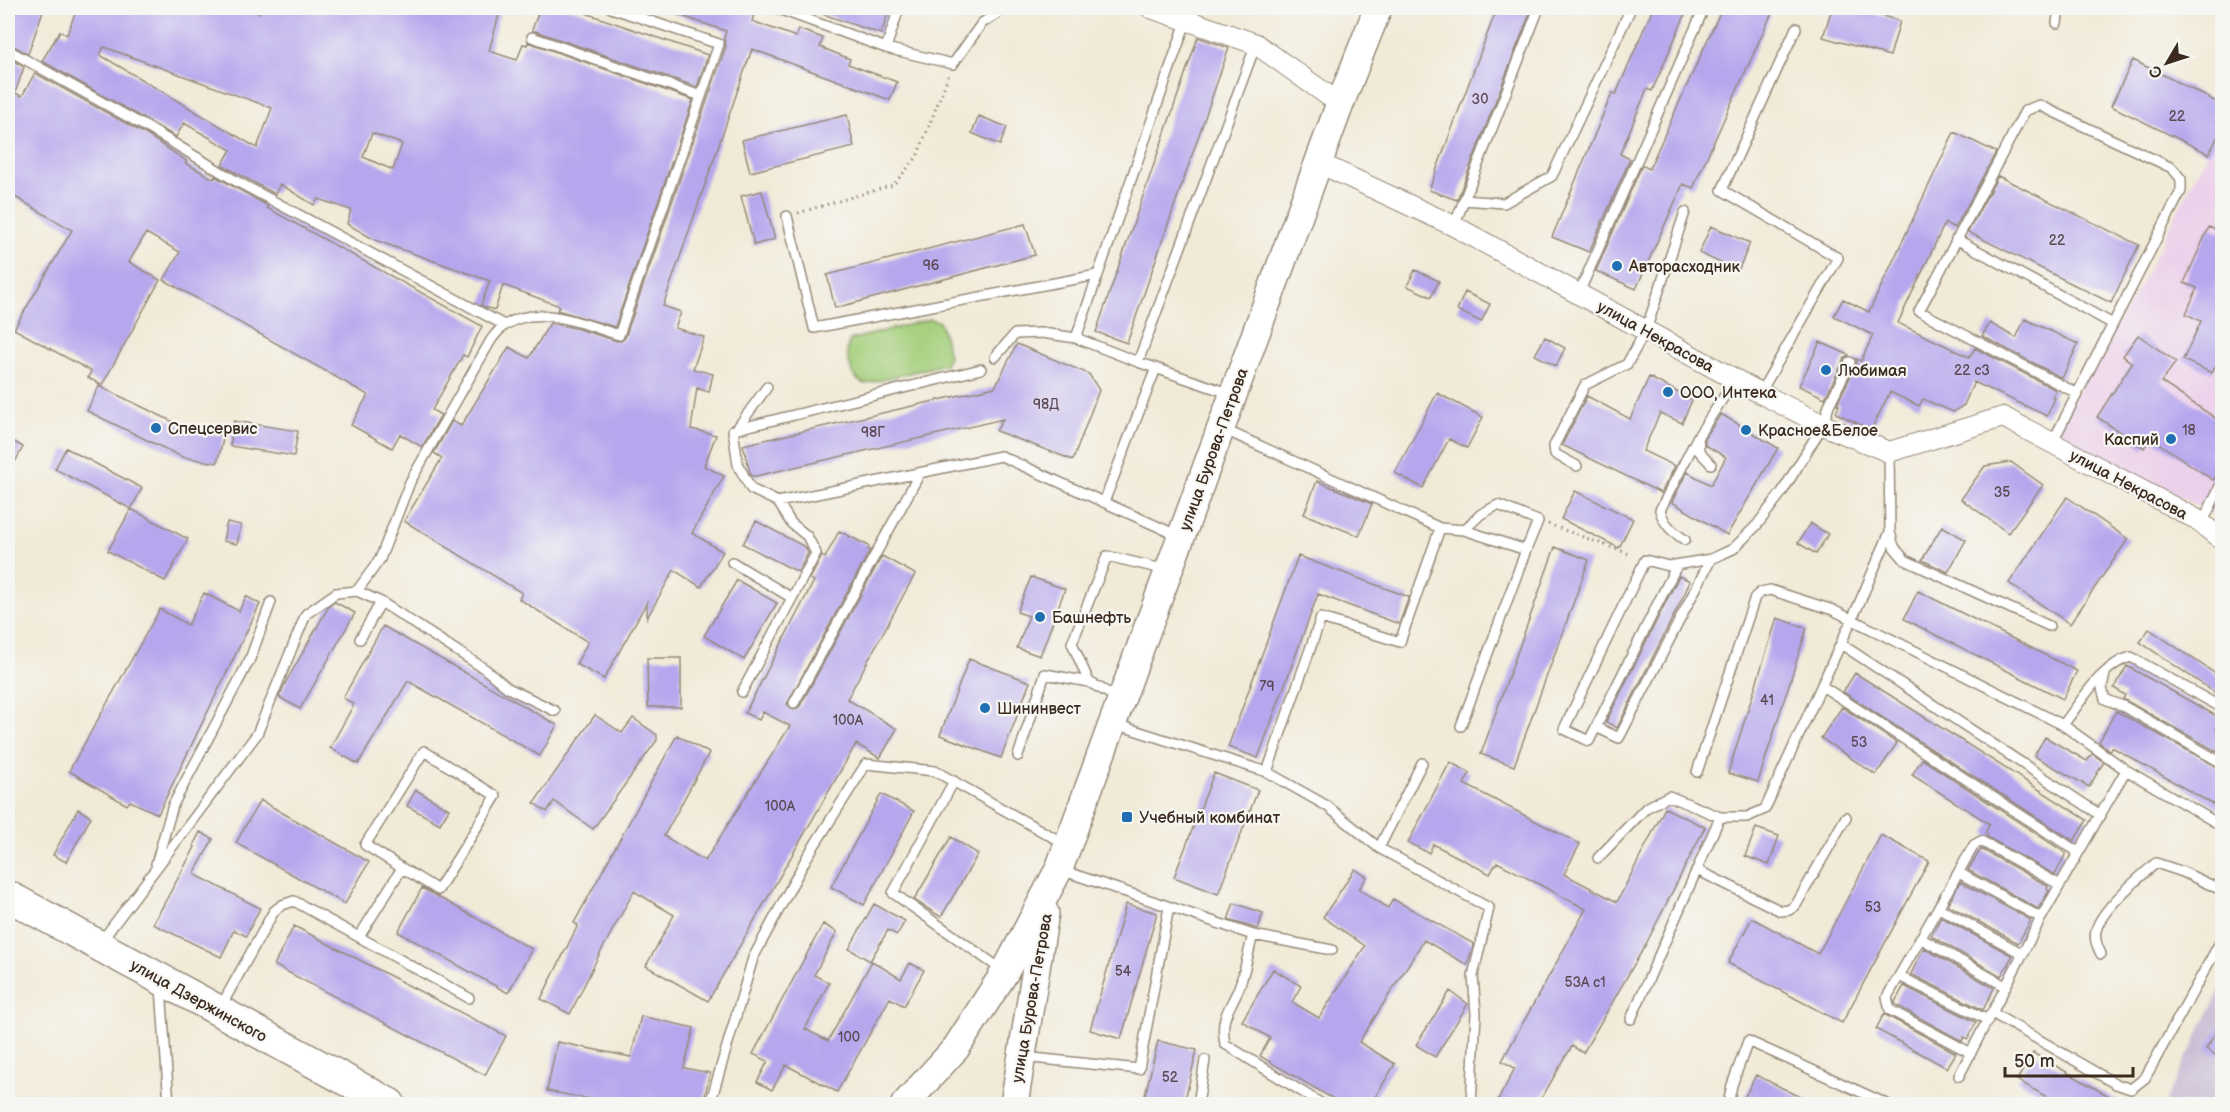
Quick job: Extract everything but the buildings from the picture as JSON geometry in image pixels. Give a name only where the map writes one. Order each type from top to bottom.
[{"type":"main road","name":"улица Бурова-Петрова","points":[[904,1104],[956,1048],[1005,972],[1058,868],[1340,104],[1378,8]]},
{"type":"main road","name":"улица Бурова-Петрова","points":[[1014,1104],[1020,1056],[1058,868]]},
{"type":"main road","name":"улица Дзержинского","points":[[8,896],[390,1104]]},
{"type":"street","points":[[1151,8],[1256,44],[1340,104]]},
{"type":"street","name":"улица Некрасова","points":[[1319,163],[1454,226],[1735,380],[1823,425],[1889,452],[2003,417],[2202,524],[2223,540]]},
{"type":"lane","points":[[357,591],[380,559],[410,482],[491,340],[504,325],[526,317],[554,316],[620,335],[719,44],[611,8]]},
{"type":"lane","points":[[776,8],[886,48],[953,64],[982,23],[1006,8]]},
{"type":"lane","points":[[886,48],[899,8]]},
{"type":"lane","points":[[1454,226],[1539,8]]},
{"type":"lane","points":[[1464,200],[1504,203],[1552,176],[1630,8]]},
{"type":"lane","points":[[1579,293],[1704,8]]},
{"type":"lane","points":[[2057,23],[2059,8]]},
{"type":"lane","points":[[1076,338],[1187,19]]},
{"type":"lane","points":[[1760,393],[1838,258],[1722,190],[1797,28]]},
{"type":"lane","points":[[532,37],[701,96]]},
{"type":"lane","points":[[1138,362],[1256,44]]},
{"type":"lane","points":[[8,50],[150,129],[236,181],[504,325]]},
{"type":"lane","points":[[2052,443],[2078,394],[2181,191],[2181,179],[2172,168],[2039,105],[2025,111],[1919,311],[2078,394]]},
{"type":"lane","points":[[1577,466],[1556,454],[1553,448],[1585,385],[1626,364],[1646,330],[1685,212]]},
{"type":"lane","points":[[787,216],[814,328],[1097,275]]},
{"type":"lane","points":[[1956,239],[2113,324]]},
{"type":"lane","points":[[995,357],[1015,334],[1042,333],[1076,338],[1233,395]]},
{"type":"lane","points":[[1677,565],[1589,741],[1564,729],[1645,560],[1669,566],[1712,559],[1732,549],[1757,525],[1782,492],[1823,425],[1829,405],[1850,362]]},
{"type":"lane","points":[[1104,502],[1156,368]]},
{"type":"lane","points":[[736,430],[981,369]]},
{"type":"lane","points":[[1685,540],[1663,521],[1660,510],[1698,436],[1735,380]]},
{"type":"lane","points":[[742,692],[816,553],[807,536],[790,523],[778,502],[751,489],[738,465],[733,430],[736,430],[767,387]]},
{"type":"lane","points":[[1221,428],[1440,528],[1464,530],[1526,550]]},
{"type":"lane","points":[[1698,436],[1699,451],[1711,464]]},
{"type":"lane","points":[[1889,452],[1890,532],[1894,547],[1905,561],[2049,626]]},
{"type":"lane","points":[[778,502],[1001,456],[1181,537]]},
{"type":"lane","points":[[794,703],[920,473]]},
{"type":"lane","points":[[2202,524],[2223,482]]},
{"type":"lane","points":[[1461,726],[1538,521],[1498,505],[1481,514],[1464,530]]},
{"type":"lane","points":[[1267,772],[1321,618],[1400,642],[1440,528]]},
{"type":"lane","points":[[1598,858],[1646,808],[1669,796],[1720,817],[1746,818],[1765,809],[1890,532]]},
{"type":"lane","points":[[1169,570],[1107,556],[1072,643],[1089,682],[1117,712],[1267,772],[1327,806],[1379,848],[1489,908],[1473,976],[1475,1024],[1471,1104]]},
{"type":"lane","points":[[1596,727],[1619,738],[1712,559]]},
{"type":"lane","points":[[732,562],[792,598]]},
{"type":"lane","points":[[1697,772],[1755,597],[1761,592],[1770,590],[1833,610],[2063,725],[2126,770],[2223,826]]},
{"type":"lane","points":[[99,945],[257,734],[306,614],[336,593],[357,591],[381,602],[485,669],[508,688],[555,711]]},
{"type":"lane","points":[[154,872],[173,805],[250,658],[271,602]]},
{"type":"lane","points":[[360,639],[381,602]]},
{"type":"lane","points":[[1841,644],[2099,814]]},
{"type":"lane","points":[[2063,725],[2106,670],[2120,660],[2132,657],[2217,705]]},
{"type":"lane","points":[[2106,670],[2102,688],[2105,699],[2125,707],[2223,763]]},
{"type":"lane","points":[[1018,756],[1045,674],[1089,682]]},
{"type":"lane","points":[[1822,686],[2078,852]]},
{"type":"lane","points":[[424,751],[496,796],[438,890],[402,868],[365,845],[424,751]]},
{"type":"lane","points":[[1379,848],[1422,763]]},
{"type":"lane","points":[[710,1104],[753,958],[807,857],[866,764],[935,771],[954,781],[1058,868],[1253,935],[1332,950]]},
{"type":"lane","points":[[1959,1076],[2078,852],[2126,770]]},
{"type":"lane","points":[[954,781],[893,893],[1005,972]]},
{"type":"lane","points":[[1630,1019],[1720,817]]},
{"type":"lane","points":[[1697,870],[1781,911],[1789,910],[1796,905],[1846,817]]},
{"type":"lane","points":[[1971,1053],[1890,1010],[1887,997],[1974,845],[1981,841],[2060,885]]},
{"type":"lane","points":[[2101,954],[2095,941],[2096,930],[2107,911],[2156,863],[2183,872],[2217,888],[2223,888]]},
{"type":"lane","points":[[359,937],[402,868]]},
{"type":"lane","points":[[1959,873],[2042,918]]},
{"type":"lane","points":[[219,1011],[274,911],[282,904],[294,901],[469,998]]},
{"type":"lane","points":[[1020,1056],[1139,1069],[1169,907]]},
{"type":"lane","points":[[1939,908],[2023,954]]},
{"type":"lane","points":[[1253,935],[1238,990],[1225,1013],[1222,1029],[1225,1044],[1322,1104]]},
{"type":"lane","points":[[1920,939],[2006,986]]},
{"type":"lane","points":[[1899,975],[1990,1017],[2116,1084],[2131,1089],[2145,1078],[2223,939]]},
{"type":"lane","points":[[161,979],[169,1104]]},
{"type":"lane","points":[[1728,1104],[1732,1085],[1748,1041],[1887,1104]]},
{"type":"lane","points":[[1198,1104],[1205,1060]]},
{"type":"path","points":[[787,216],[893,185],[917,157],[953,64]]},
{"type":"path","points":[[1538,521],[1645,560]]},
{"type":"shaded area","points":[[2222,124],[2222,519],[2054,431],[2141,284]]},
{"type":"shaded area","points":[[2222,986],[2222,1104],[2164,1104]]},
{"type":"green space","points":[[930,319],[941,325],[949,356],[945,364],[865,384],[856,377],[848,358],[850,340]]},
{"type":"place","name":"Авторасходник","points":[[1617,266]]},
{"type":"place","name":"Любимая","points":[[1826,370]]},
{"type":"place","name":"ООО, Интека","points":[[1668,392]]},
{"type":"place","name":"Спецсервис","points":[[156,428]]},
{"type":"place","name":"Красное&Белое","points":[[1746,430]]},
{"type":"place","name":"Каспий","points":[[2171,439]]},
{"type":"place","name":"Башнефть","points":[[1040,617]]},
{"type":"place","name":"Шининвест","points":[[985,708]]},
{"type":"place","name":"Учебный комбинат","points":[[1127,817]]}]
